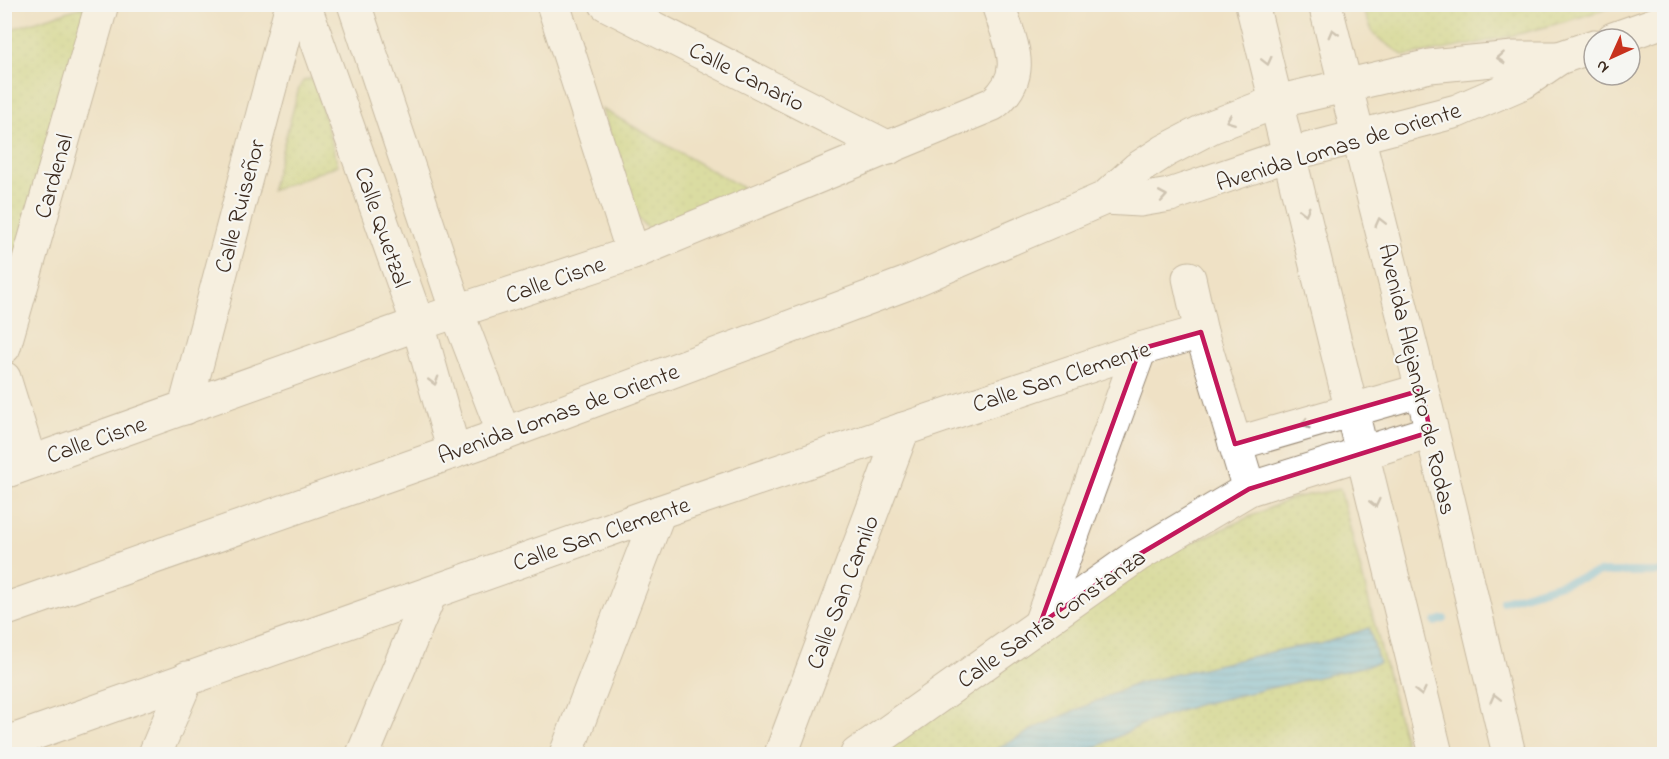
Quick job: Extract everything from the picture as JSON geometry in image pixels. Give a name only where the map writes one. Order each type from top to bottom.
[{"type":"street","name":"Cardenal","points":[[4,347],[102,4]]},
{"type":"street","name":"Calle Ruiseñor","points":[[186,408],[292,4]]},
{"type":"street","name":"Calle Quetzal","points":[[304,4],[418,324],[454,452]]},
{"type":"street","name":"Calle Quetzal","points":[[354,4],[457,312],[504,434]]},
{"type":"street","points":[[553,4],[633,253]]},
{"type":"street","name":"Calle Canario","points":[[606,4],[889,148]]},
{"type":"street","name":"Calle Cisne","points":[[17,467],[418,324],[633,253],[993,104],[1005,95],[1013,82],[1016,68],[998,4]]},
{"type":"street","points":[[1252,4],[1291,154],[1436,754]]},
{"type":"street","name":"Avenida Alejandro de Rodas","points":[[1325,4],[1422,390],[1430,432],[1509,754]]},
{"type":"street","points":[[1642,29],[1665,21]]},
{"type":"street","name":"Avenida Lomas de Oriente","points":[[1105,198],[1140,200],[1170,195],[1291,154],[1458,111],[1524,82],[1559,58],[1582,50]]},
{"type":"street","name":"Avenida Lomas de Oriente","points":[[4,610],[504,434],[905,284],[1105,198],[1137,169],[1165,151],[1211,127],[1276,102],[1430,66],[1470,60],[1559,58]]},
{"type":"street","points":[[1189,279],[1202,332],[1249,489]]},
{"type":"street","name":"Calle San Clemente","points":[[4,744],[659,512],[1140,349],[1202,332]]},
{"type":"street","points":[[1040,624],[1140,349]]},
{"type":"street","points":[[4,378],[17,467]]},
{"type":"street","points":[[1235,444],[1422,390]]},
{"type":"street","name":"Calle San Camilo","points":[[781,754],[903,429]]},
{"type":"street","name":"Calle Santa Constanza","points":[[857,754],[1138,555],[1249,489],[1430,432]]},
{"type":"street","points":[[566,754],[659,512]]},
{"type":"street","points":[[363,754],[430,594]]},
{"type":"street","points":[[155,754],[187,678]]},
{"type":"highlighted area","points":[[1201,332],[1235,444],[1422,390],[1430,432],[1249,489],[1138,555],[1040,624],[1140,349]]},
{"type":"green space","points":[[88,5],[19,262],[5,269],[5,31]]},
{"type":"green space","points":[[1361,5],[1619,5],[1513,35],[1404,56],[1374,35]]},
{"type":"green space","points":[[311,78],[315,83],[338,165],[271,191],[299,88],[303,81]]},
{"type":"green space","points":[[602,109],[763,199],[667,229],[648,229],[633,213]]},
{"type":"green space","points":[[1340,489],[1408,754],[876,754],[1144,564],[1292,498]]},
{"type":"water","points":[[1369,628],[1379,663],[1197,705],[1145,723],[1083,754],[989,754],[1035,728],[1138,683],[1289,648],[1321,644]]},
{"type":"waterway","points":[[1503,601],[1601,572],[1660,572],[1664,570]]},
{"type":"waterway","points":[[1435,622],[1444,619]]}]
